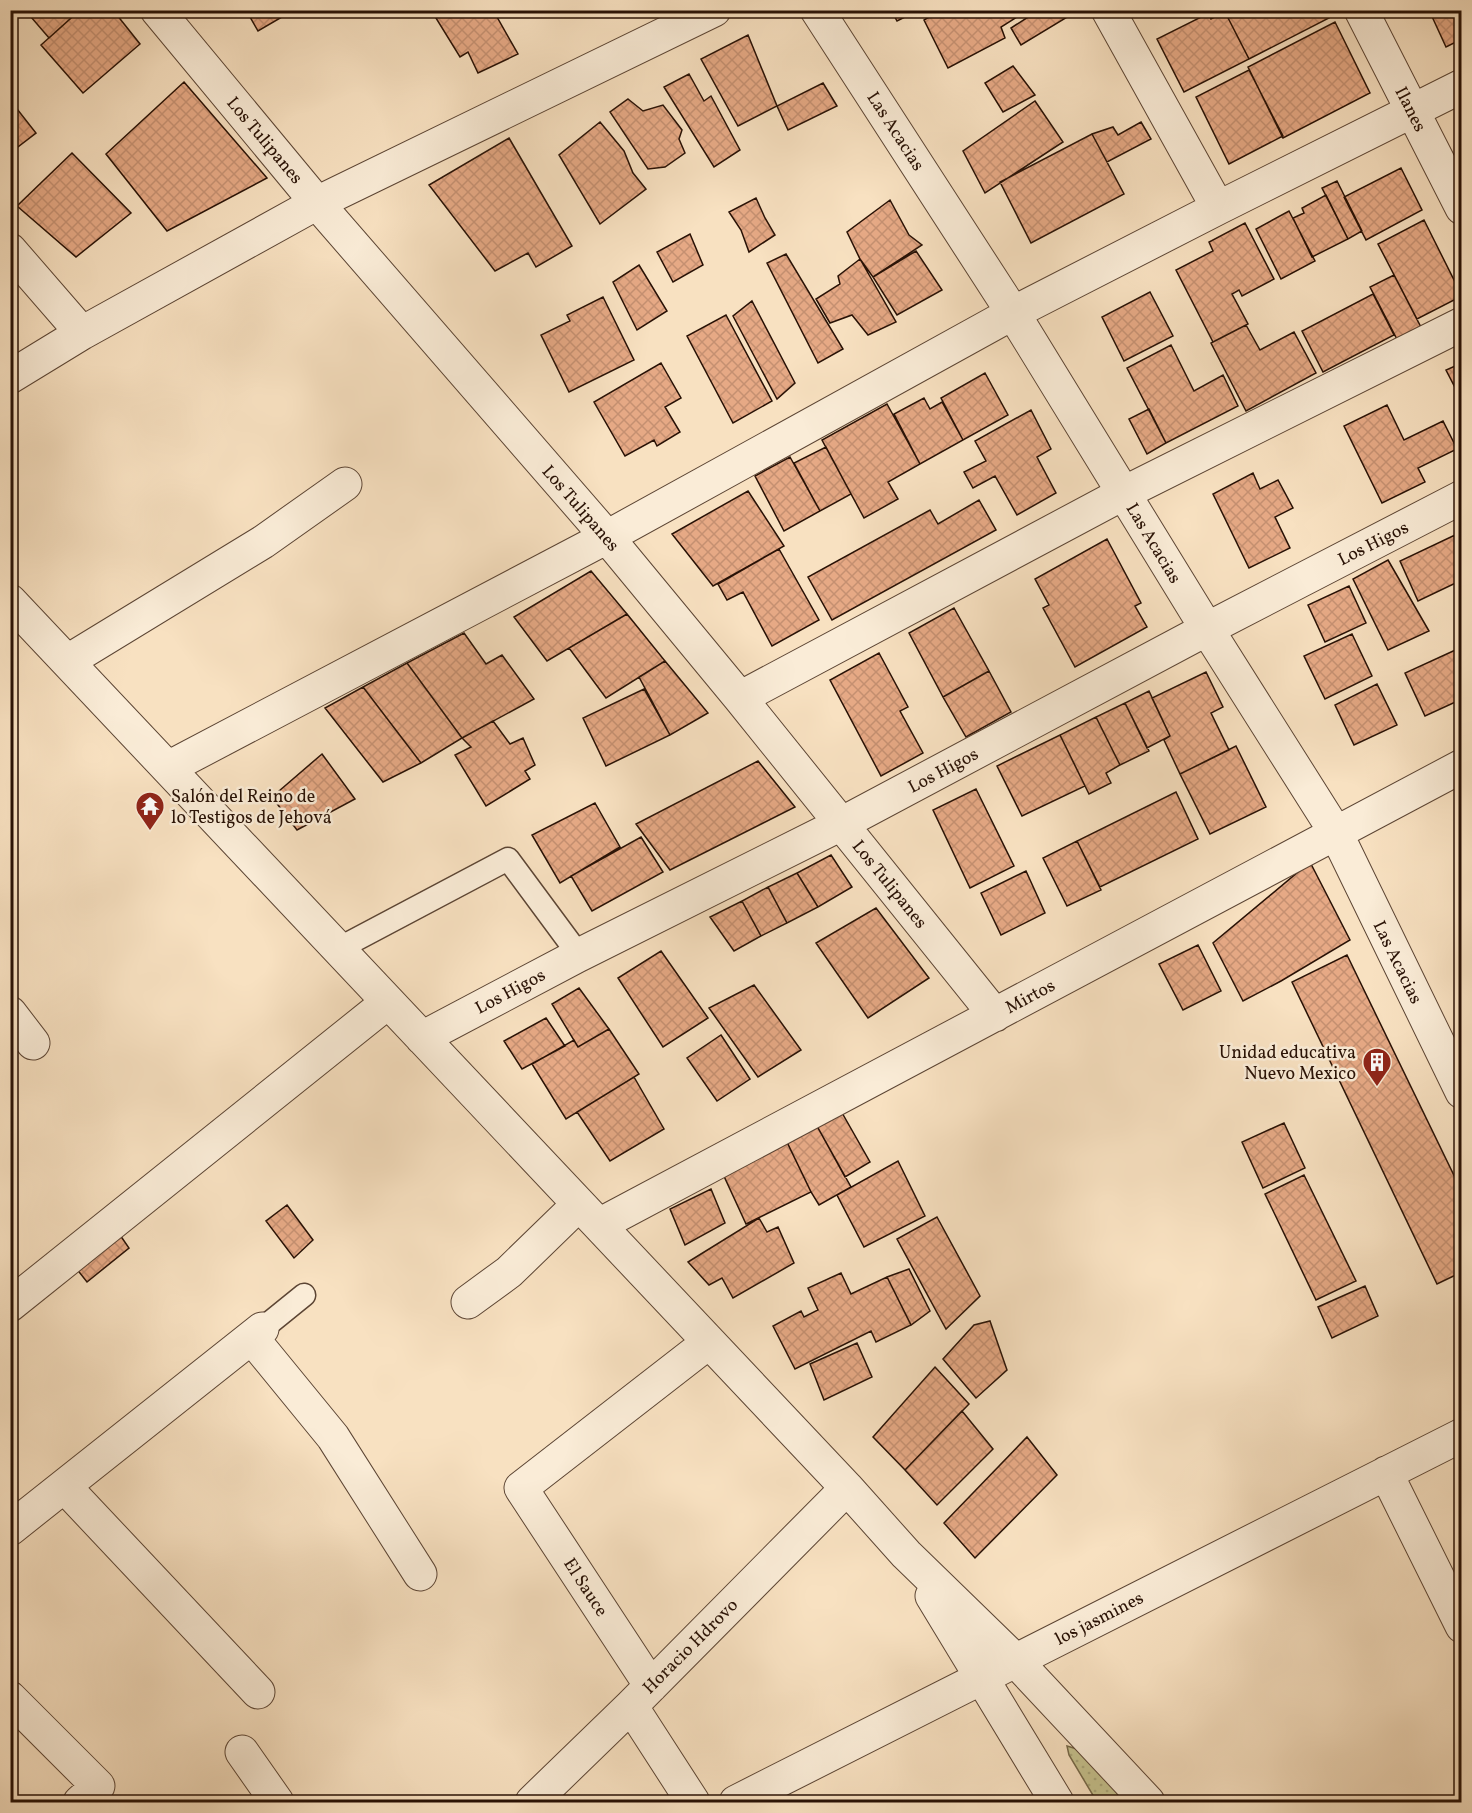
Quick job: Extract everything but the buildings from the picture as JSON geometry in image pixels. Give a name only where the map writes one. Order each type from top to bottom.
[{"type":"street","name":"Los Tulipanes","points":[[157,10],[317,202],[607,537],[995,1015]]},
{"type":"street","points":[[10,377],[82,333],[317,202],[714,10]]},
{"type":"street","name":"Las Acacias","points":[[818,10],[1013,313],[1207,629],[1336,833],[1461,1092]]},
{"type":"street","points":[[1107,10],[1218,208]]},
{"type":"street","name":"Ilanes","points":[[1360,10],[1461,208]]},
{"type":"street","points":[[168,768],[607,537],[1013,313],[1461,86]]},
{"type":"street","points":[[10,250],[82,333]]},
{"type":"street","points":[[740,698],[1124,493],[1461,324]]},
{"type":"street","points":[[68,661],[263,542],[345,484]]},
{"type":"street","name":"Los Higos","points":[[422,1038],[579,955],[842,824],[1207,629],[1461,497]]},
{"type":"street","points":[[10,601],[847,1488],[906,1554],[1016,1660],[1148,1803]]},
{"type":"street","name":"Mirtos","points":[[468,1302],[589,1215],[995,1015],[1461,766]]},
{"type":"street","points":[[10,1305],[388,1002]]},
{"type":"street","points":[[10,1013],[33,1042]]},
{"type":"street","points":[[10,1529],[257,1333],[333,1437],[420,1574]]},
{"type":"street","name":"El Sauce","points":[[693,1803],[641,1696],[521,1488],[709,1342]]},
{"type":"street","name":"los jasmines","points":[[736,1803],[1461,1435]]},
{"type":"street","points":[[1386,1473],[1461,1626]]},
{"type":"street","points":[[65,1486],[258,1692]]},
{"type":"street","name":"Horacio Hdrovo","points":[[532,1803],[847,1488]]},
{"type":"street","points":[[906,1554],[1057,1803]]},
{"type":"street","points":[[10,1698],[98,1786],[80,1803]]},
{"type":"street","points":[[242,1752],[277,1803]]},
{"type":"lane","points":[[338,949],[508,859],[579,955]]},
{"type":"lane","points":[[257,1333],[304,1294]]},
{"type":"shaded area","points":[[1067,1746],[1077,1749],[1130,1802],[1097,1802],[1069,1755]]},
{"type":"place","name":"Salón del Reino de lo Testigos de Jehová","points":[[150,832]]},
{"type":"place","name":"Unidad educativa Nuevo Mexico","points":[[1377,1088]]}]
